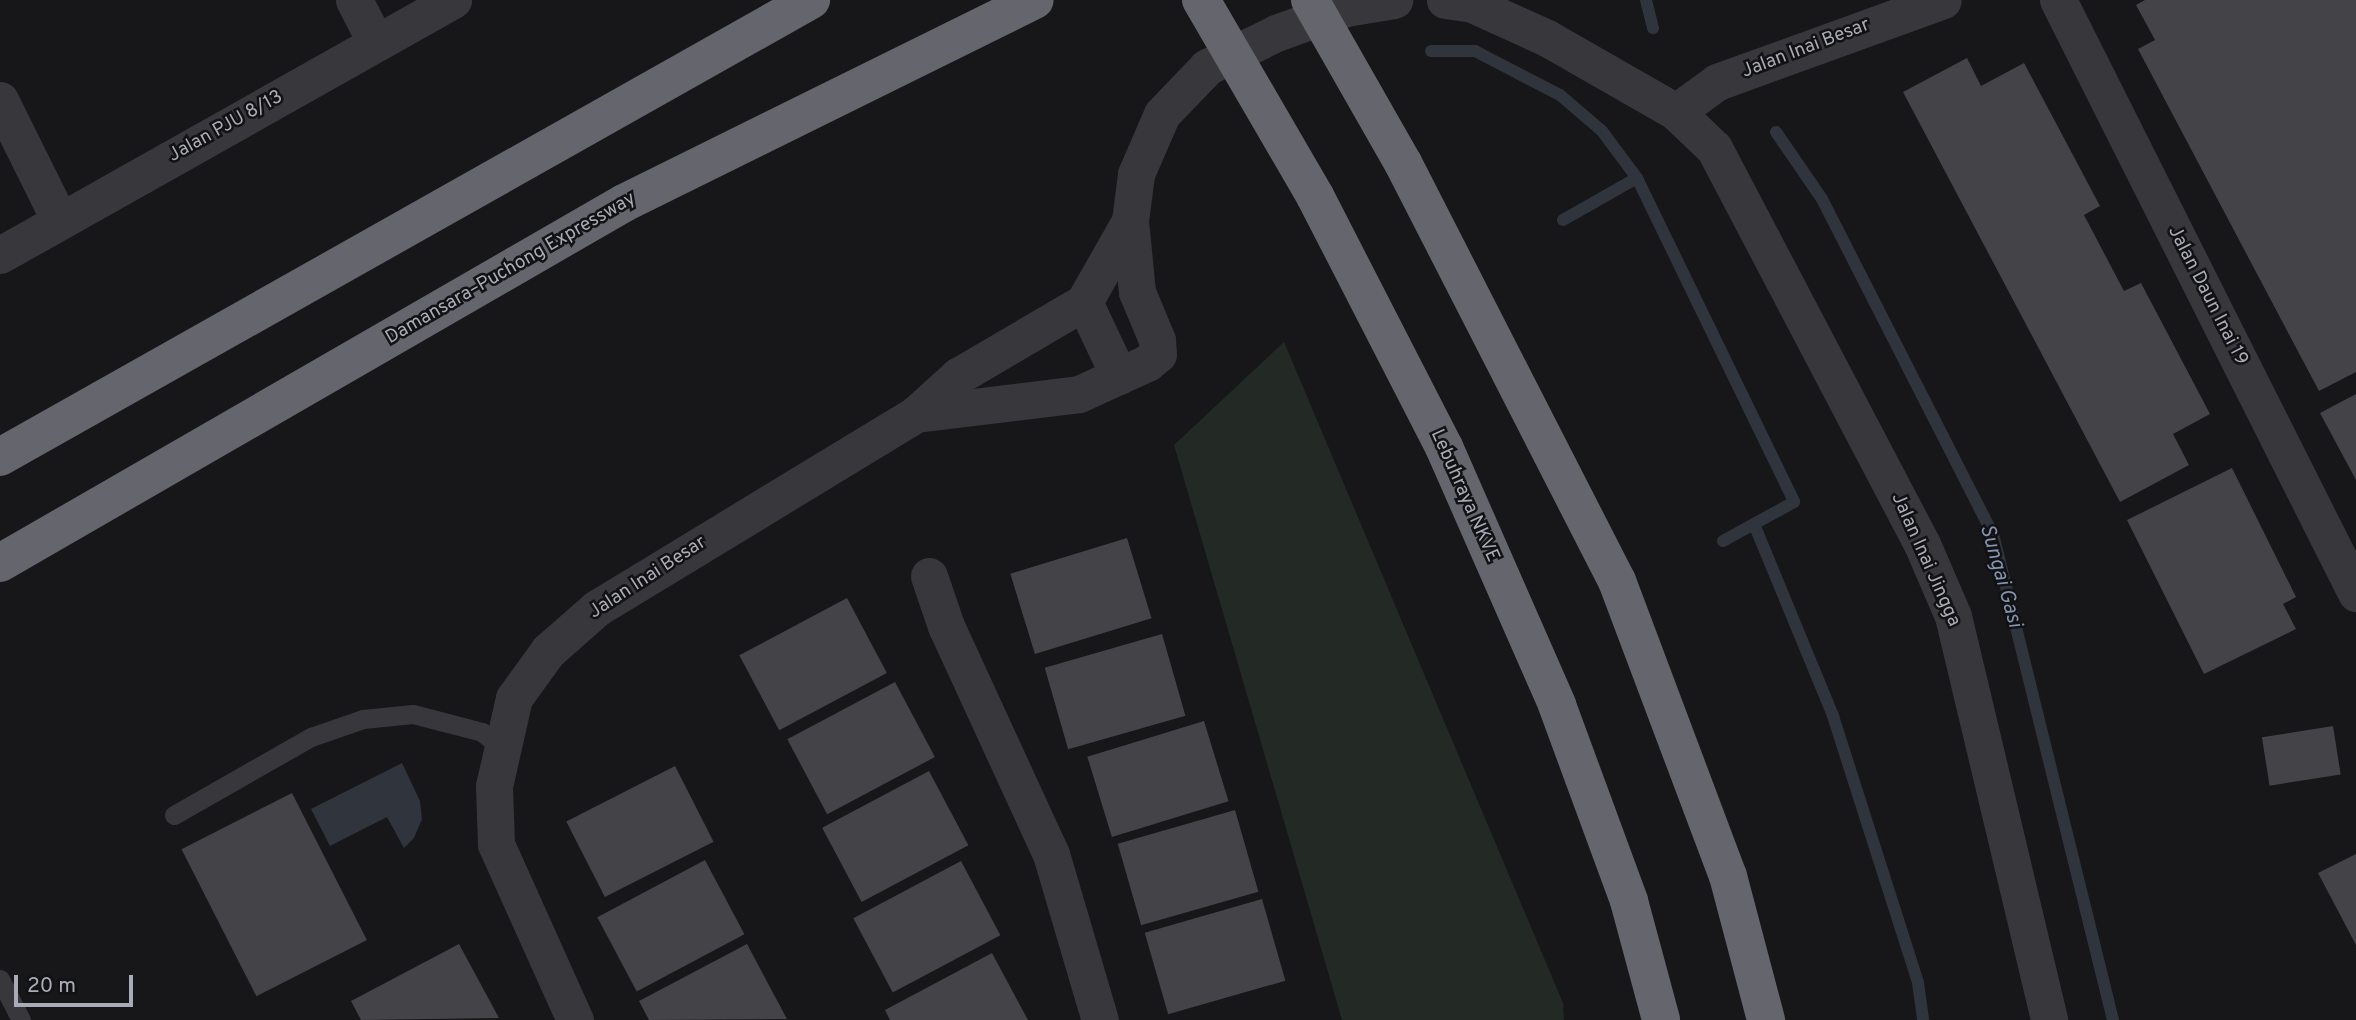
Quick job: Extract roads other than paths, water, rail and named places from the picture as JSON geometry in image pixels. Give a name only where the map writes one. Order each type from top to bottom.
[{"type":"highway","points":[[0,457],[811,0]]},
{"type":"highway","name":"Damansara–Puchong Expressway","points":[[0,563],[624,203],[1034,0]]},
{"type":"highway","name":"Lebuhraya NKVE","points":[[1201,0],[1315,196],[1444,447],[1552,693],[1629,901],[1661,1020]]},
{"type":"highway","points":[[1310,0],[1403,163],[1617,581],[1728,876],[1766,1020]]},
{"type":"street","points":[[354,0],[376,43]]},
{"type":"street","name":"Jalan PJU 8/13","points":[[0,255],[453,0]]},
{"type":"street","points":[[916,414],[1079,394],[1158,354],[1137,292],[1130,221],[1146,142],[1161,114],[1207,68],[1302,21],[1394,0]]},
{"type":"street","name":"Jalan Inai Jingga","points":[[1445,0],[1524,26],[1676,112],[1707,139],[1728,172],[1922,544],[1953,616],[2049,1020]]},
{"type":"street","name":"Jalan Inai Besar","points":[[1676,112],[1717,82],[1943,0]]},
{"type":"street","name":"Jalan Daun Inai 19","points":[[2057,0],[2356,593]]},
{"type":"street","points":[[0,100],[60,221]]},
{"type":"street","points":[[916,414],[958,376],[1084,302],[1130,221]]},
{"type":"street","points":[[1084,302],[1119,376]]},
{"type":"street","name":"Jalan Inai Besar","points":[[575,1020],[496,844],[499,746],[514,698],[548,651],[597,608],[916,414]]},
{"type":"street","points":[[929,576],[946,626],[1051,854],[1100,1020]]},
{"type":"lane","points":[[174,815],[311,737],[363,719],[413,714],[482,732],[499,746]]},
{"type":"lane","points":[[0,979],[21,1020]]},
{"type":"waterway","name":"Sungai Gasi","points":[[1646,0],[1653,28]]},
{"type":"waterway","points":[[1431,51],[1475,51],[1560,95],[1602,131],[1637,178],[1794,502],[1723,541]]},
{"type":"waterway","name":"Sungai Gasi","points":[[1776,132],[1822,199],[1993,534],[2113,1020]]},
{"type":"waterway","points":[[1563,220],[1637,178]]},
{"type":"waterway","points":[[1754,524],[1833,716],[1918,983],[1923,1020]]}]
